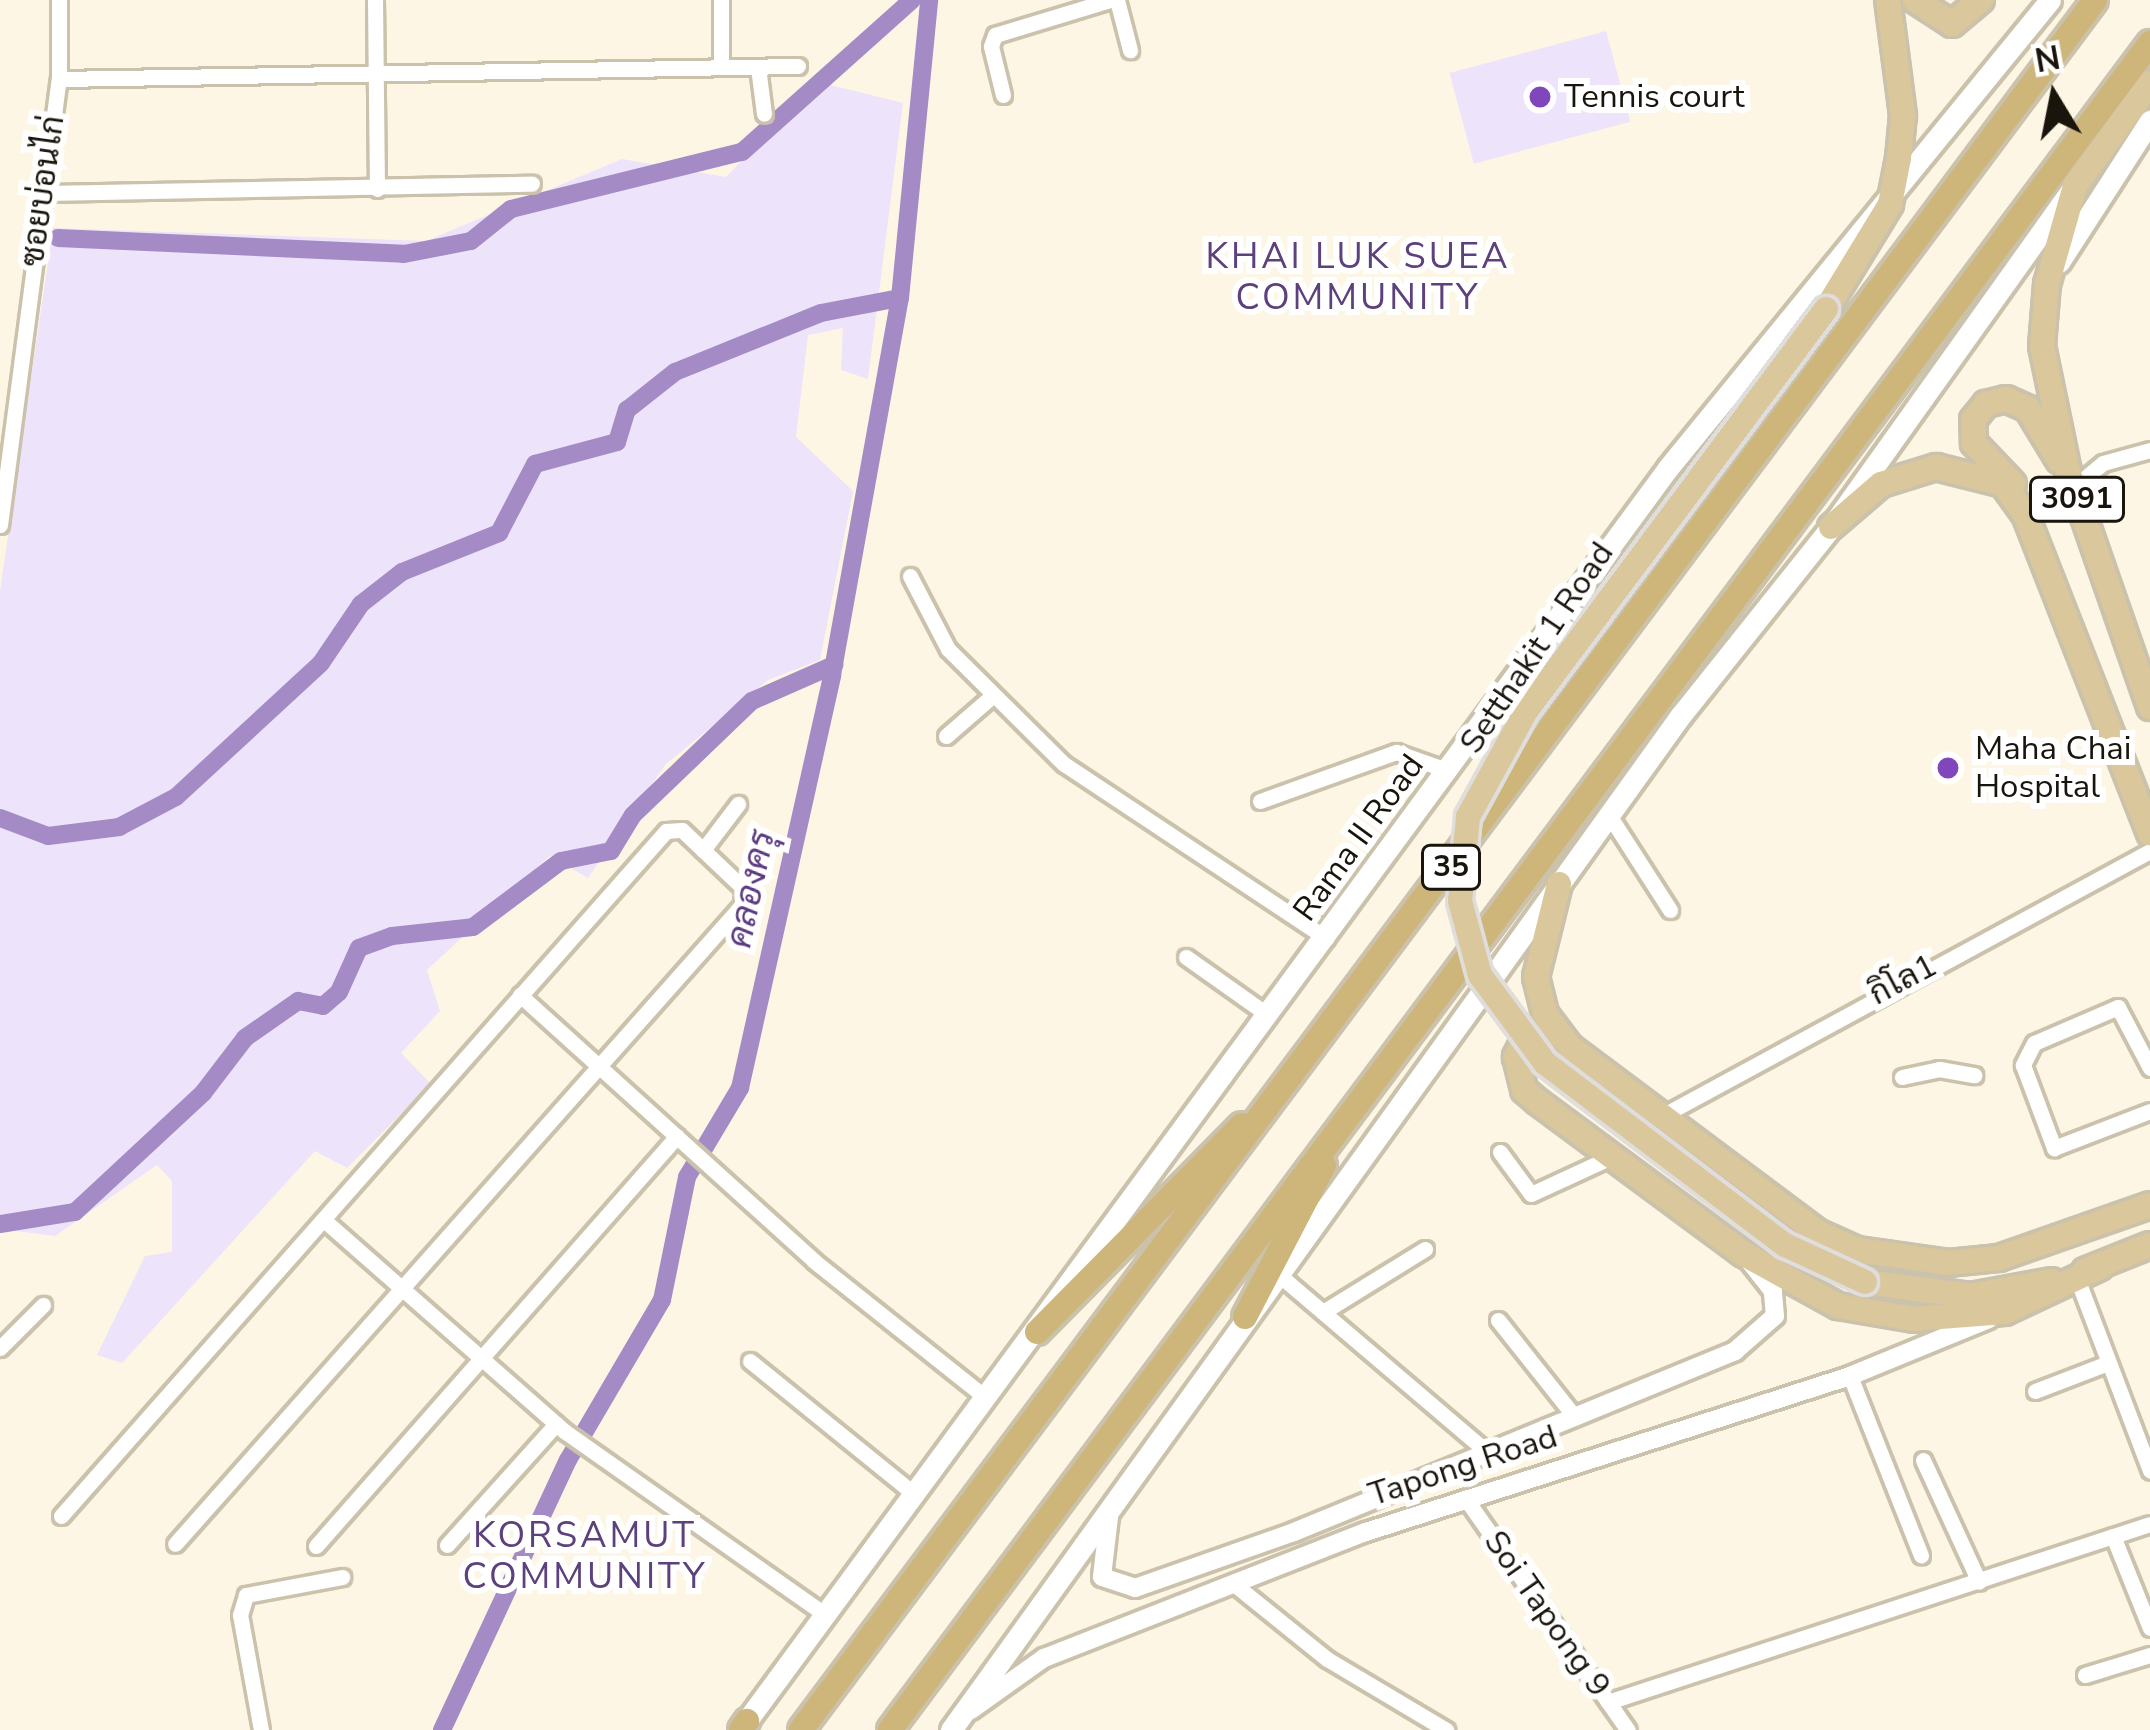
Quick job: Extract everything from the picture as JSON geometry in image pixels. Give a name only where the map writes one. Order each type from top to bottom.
[{"type":"highway","name":"35","points":[[801,1730],[1331,1030],[2095,0]]},
{"type":"highway","name":"35","points":[[890,1730],[2150,43]]},
{"type":"highway","points":[[1037,1332],[1331,1030]]},
{"type":"highway","points":[[1245,1317],[1359,1099]]},
{"type":"main road","name":"Setthakit 1 Road","points":[[1888,0],[1903,115],[1890,204],[1826,310],[1526,711],[1468,817],[1460,901],[1480,975],[1503,1016],[1545,1063],[1786,1245],[1865,1282],[1970,1296],[2100,1267],[2150,1245]]},
{"type":"main road","points":[[1915,0],[1952,23],[1981,0]]},
{"type":"main road","name":"Rama II Road","points":[[743,1727],[1668,468],[1839,252],[1890,204],[2050,0]]},
{"type":"main road","name":"3091","points":[[2150,83],[2075,186],[2047,284],[2042,346],[2072,483],[2138,641],[2150,707]]},
{"type":"main road","points":[[2047,284],[2150,122]]},
{"type":"main road","points":[[955,1725],[1109,1517],[1245,1317],[1559,884],[1832,526],[2075,186]]},
{"type":"main road","points":[[2072,483],[2028,409],[2006,399],[1986,404],[1973,420],[1974,443],[2012,481],[2150,833]]},
{"type":"main road","points":[[1832,526],[1881,484],[1940,466],[2003,484],[2025,514]]},
{"type":"main road","points":[[1559,884],[1536,977],[1545,1014],[1570,1047],[1820,1232],[1900,1259],[1999,1258],[2150,1205]]},
{"type":"main road","name":"Tapong Road","points":[[1570,1047],[1534,1036],[1516,1057],[1516,1074],[1538,1102],[1742,1252],[1806,1292],[1871,1316],[2005,1312],[2100,1267]]},
{"type":"street","name":"ซอยบ่อนไก่","points":[[0,525],[40,193],[59,79],[58,0]]},
{"type":"street","points":[[375,0],[377,189]]},
{"type":"street","points":[[721,0],[722,67]]},
{"type":"street","points":[[1003,94],[991,46],[995,35],[1114,0],[1130,50]]},
{"type":"street","points":[[59,79],[798,66]]},
{"type":"street","points":[[758,67],[764,114]]},
{"type":"street","points":[[40,193],[532,184]]},
{"type":"street","points":[[0,395],[17,403]]},
{"type":"street","points":[[2072,483],[2103,463],[2150,450]]},
{"type":"street","points":[[910,576],[933,630],[992,696],[1064,764],[1326,938]]},
{"type":"street","points":[[946,736],[992,696]]},
{"type":"street","points":[[1260,801],[1396,752],[1449,771]]},
{"type":"street","points":[[703,850],[738,804]]},
{"type":"street","points":[[1610,814],[1670,910]]},
{"type":"street","points":[[61,1516],[665,831],[682,830],[743,888],[742,905],[175,1544]]},
{"type":"street","name":"กิโล1","points":[[1660,1117],[2150,851]]},
{"type":"street","points":[[1186,957],[1268,1015]]},
{"type":"street","points":[[520,995],[602,1064],[705,1162],[986,1398]]},
{"type":"street","points":[[2150,1068],[2119,1007],[2034,1043],[2023,1065],[2054,1148],[2150,1111]]},
{"type":"street","points":[[1903,1077],[1939,1069],[1974,1075]]},
{"type":"street","points":[[316,1546],[682,1141]]},
{"type":"street","points":[[1500,1152],[1531,1194],[1611,1157]]},
{"type":"street","points":[[324,1220],[560,1428],[823,1613]]},
{"type":"street","points":[[1323,1312],[1425,1249]]},
{"type":"street","name":"Tapong Road","points":[[1109,1517],[1102,1576],[1135,1588],[1735,1352],[1767,1329],[1773,1291],[1742,1252]]},
{"type":"street","points":[[1278,1274],[1488,1453]]},
{"type":"street","points":[[2078,1280],[2150,1471]]},
{"type":"street","points":[[0,1348],[43,1305]]},
{"type":"street","name":"Tapong Road","points":[[955,1725],[1044,1658],[1466,1499],[1850,1376],[2005,1312]]},
{"type":"street","points":[[1498,1319],[1575,1417]]},
{"type":"street","points":[[750,1360],[913,1493]]},
{"type":"street","points":[[2035,1391],[2108,1363]]},
{"type":"street","points":[[1850,1376],[1921,1555]]},
{"type":"street","points":[[447,1545],[560,1428]]},
{"type":"street","points":[[1923,1460],[1979,1582]]},
{"type":"street","name":"Soi Tapong 9","points":[[1466,1499],[1628,1730]]},
{"type":"street","points":[[1608,1702],[2150,1524]]},
{"type":"street","points":[[2114,1536],[2150,1628]]},
{"type":"street","points":[[261,1730],[240,1616],[245,1595],[342,1577]]},
{"type":"street","points":[[1234,1584],[1327,1659],[1445,1730]]},
{"type":"street","points":[[2085,1675],[2150,1655]]},
{"type":"shaded area","name":"Tennis court","points":[[1606,31],[1630,122],[1474,164],[1450,73]]},
{"type":"shaded area","points":[[818,82],[903,103],[868,379],[841,370],[843,328],[808,335],[796,437],[853,491],[820,660],[768,680],[665,765],[588,878],[550,856],[427,970],[440,1011],[401,1053],[431,1084],[347,1168],[315,1151],[122,1363],[97,1355],[145,1256],[172,1252],[172,1181],[157,1165],[55,1236],[0,1229],[0,591],[53,228],[426,241],[622,159],[726,177]]},
{"type":"waterway","points":[[58,238],[404,254],[471,241],[511,209],[742,152],[912,0]]},
{"type":"waterway","name":"คลองครุ","points":[[442,1730],[568,1460],[662,1300],[687,1177],[740,1088],[832,675],[900,298],[929,0]]},
{"type":"waterway","points":[[0,818],[48,836],[119,827],[176,797],[321,663],[361,604],[402,572],[499,533],[535,464],[617,442],[627,410],[675,372],[821,313],[900,298]]},
{"type":"waterway","points":[[0,1224],[75,1212],[203,1093],[245,1038],[298,1001],[323,1006],[339,992],[359,948],[392,936],[473,927],[561,861],[611,851],[633,815],[752,701],[834,665]]},
{"type":"place","name":"Tennis court","points":[[1540,97]]},
{"type":"place","name":"Maha Chai Hospital","points":[[1948,768]]},
{"type":"district","name":"KHAI LUK SUEA COMMUNITY","points":[[1358,276]]},
{"type":"district","name":"KORSAMUT COMMUNITY","points":[[585,1556]]}]
